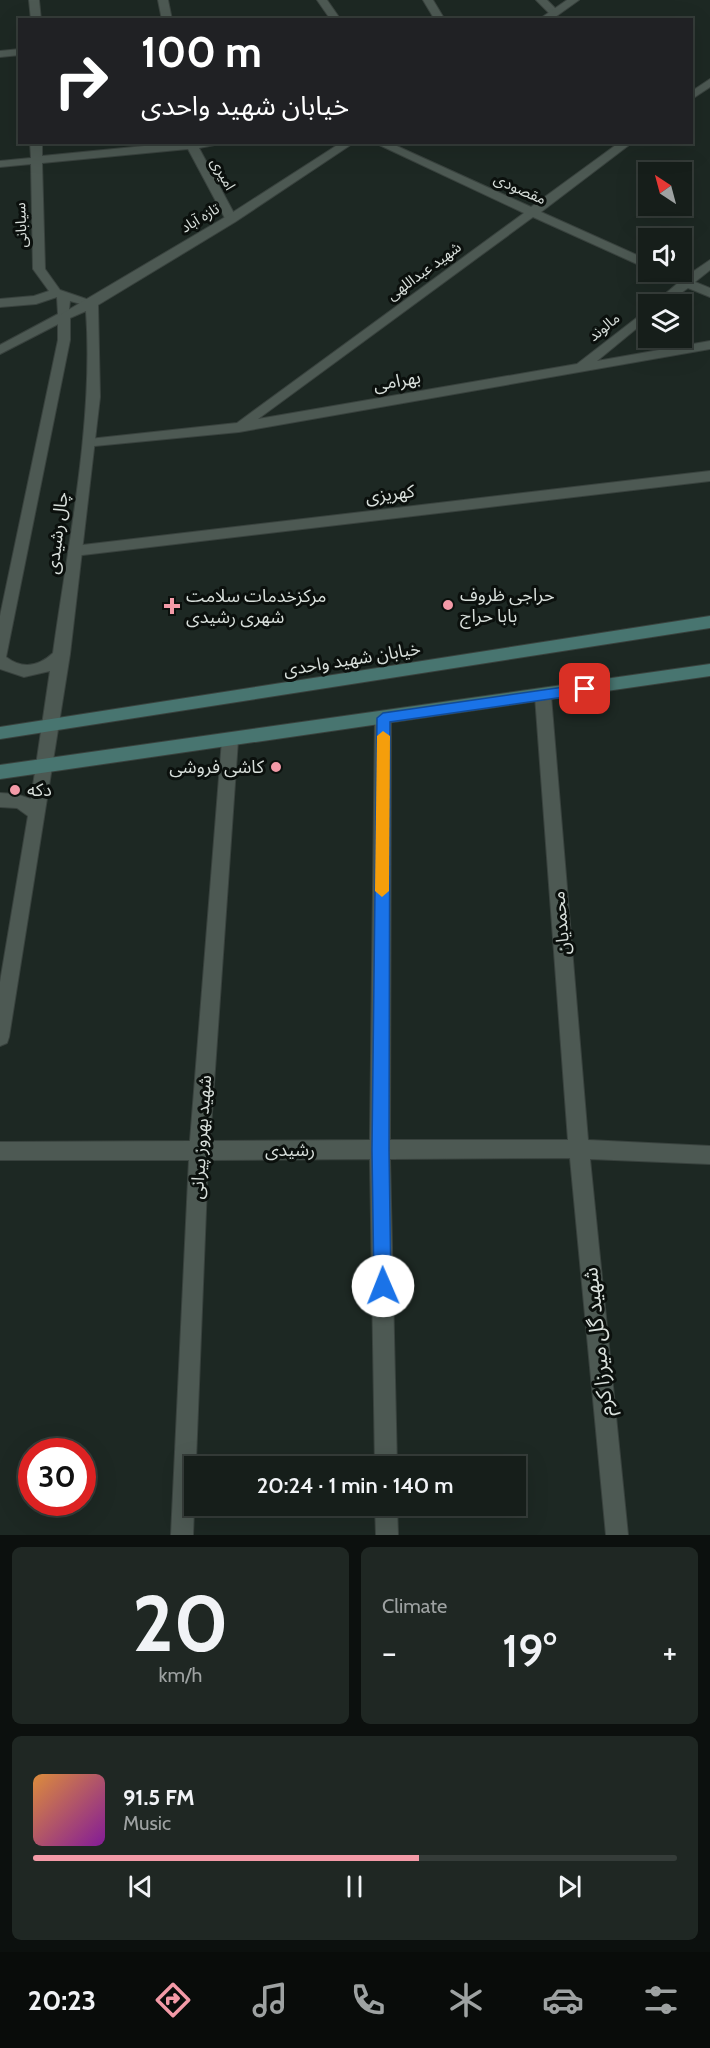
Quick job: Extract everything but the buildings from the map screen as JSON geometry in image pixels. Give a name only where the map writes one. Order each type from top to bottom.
[{"type":"main road","name":"خیابان شهید واحدی","points":[[0,733],[51,727],[710,622]]},
{"type":"main road","points":[[0,772],[543,696],[710,670]]},
{"type":"street","points":[[34,0],[36,18]]},
{"type":"street","points":[[163,0],[167,18]]},
{"type":"street","points":[[322,0],[335,18]]},
{"type":"street","points":[[428,0],[439,18]]},
{"type":"street","points":[[541,0],[554,12]]},
{"type":"street","points":[[546,18],[574,0]]},
{"type":"street","points":[[0,54],[18,52]]},
{"type":"street","points":[[693,94],[710,82]]},
{"type":"street","points":[[693,94],[710,99]]},
{"type":"street","name":"سیابانی","points":[[36,144],[39,269],[60,295]]},
{"type":"street","name":"تازه آباد","points":[[0,350],[92,303],[231,219],[347,144]]},
{"type":"street","name":"مقصودی","points":[[382,144],[638,260]]},
{"type":"street","name":"شهید عبداللهی","points":[[239,427],[625,144]]},
{"type":"street","points":[[0,164],[191,145]]},
{"type":"street","name":"امیری","points":[[191,145],[231,219]]},
{"type":"street","points":[[692,278],[710,264]]},
{"type":"street","points":[[672,294],[687,282],[710,293]]},
{"type":"street","points":[[0,303],[60,295],[92,303]]},
{"type":"street","points":[[60,295],[64,316]]},
{"type":"street","name":"چال رشیدی","points":[[45,766],[89,444],[95,337],[92,303]]},
{"type":"street","name":"چال رشیدی","points":[[0,652],[64,340],[64,316]]},
{"type":"street","name":"مالوند","points":[[581,367],[638,321]]},
{"type":"street","name":"بهرامی","points":[[89,444],[239,427],[710,345]]},
{"type":"street","name":"کهریزی","points":[[74,551],[710,476]]},
{"type":"street","points":[[0,661],[17,671],[30,672],[44,669],[62,654]]},
{"type":"street","name":"محمدیان","points":[[543,696],[579,1149]]},
{"type":"street","points":[[383,718],[380,1150],[386,1456]]},
{"type":"street","name":"شهید بهروز پیرانی","points":[[182,1535],[199,1150],[230,740]]},
{"type":"street","points":[[0,1037],[45,766]]},
{"type":"street","points":[[0,800],[20,802],[30,806],[37,814]]},
{"type":"street","name":"رشیدی","points":[[0,1151],[579,1149],[710,1155]]},
{"type":"street","name":"شهید گل میرزا کرم","points":[[579,1149],[617,1535]]},
{"type":"street","points":[[386,1516],[387,1535]]},
{"type":"slow traffic","points":[[382,891],[383,736]]},
{"type":"place","name":"حراجی ظروف بابا حراج","points":[[448,605]]},
{"type":"place","name":"مرکزخدمات سلامت شهری رشیدی","points":[[172,606]]},
{"type":"place","name":"کاشی فروشی","points":[[276,767]]},
{"type":"place","name":"دکه","points":[[15,790]]},
{"type":"route","points":[[383,1286],[380,1150],[383,718],[585,689]]}]
